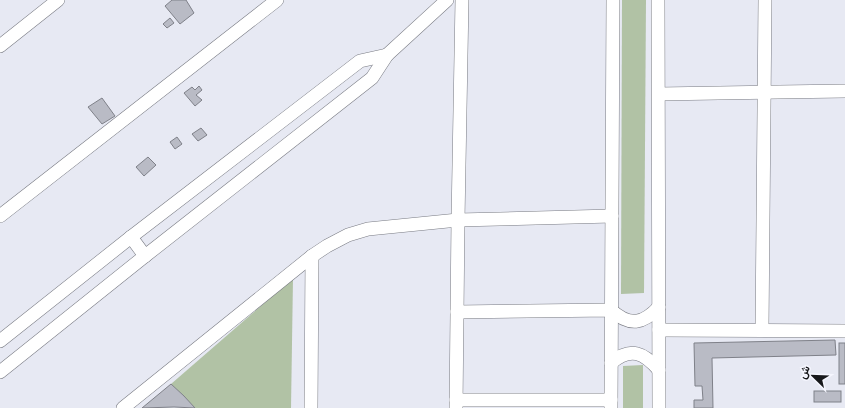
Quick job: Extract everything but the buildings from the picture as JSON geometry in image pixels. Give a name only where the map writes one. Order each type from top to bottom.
[{"type":"street","points":[[0,46],[58,0]]},
{"type":"street","points":[[0,216],[277,0]]},
{"type":"street","points":[[0,372],[372,78],[387,55],[447,0]]},
{"type":"street","points":[[462,0],[456,404],[611,404],[613,0]]},
{"type":"street","points":[[658,0],[659,408]]},
{"type":"street","points":[[762,330],[765,0]]},
{"type":"street","points":[[0,340],[360,61],[387,55]]},
{"type":"street","points":[[659,94],[845,91]]},
{"type":"street","points":[[123,408],[312,256],[348,235],[368,229],[458,220],[612,216]]},
{"type":"street","points":[[131,237],[145,256]]},
{"type":"street","points":[[311,408],[312,256]]},
{"type":"street","points":[[457,312],[611,310],[619,317],[627,321],[636,322],[645,320],[659,307]]},
{"type":"street","points":[[659,330],[845,330]]},
{"type":"street","points":[[611,362],[627,353],[636,353],[645,356],[659,370]]},
{"type":"green space","points":[[622,0],[646,0],[644,293],[621,294]]},
{"type":"green space","points":[[293,278],[291,408],[195,408],[171,384]]},
{"type":"green space","points":[[643,365],[643,408],[623,408],[623,366]]}]
